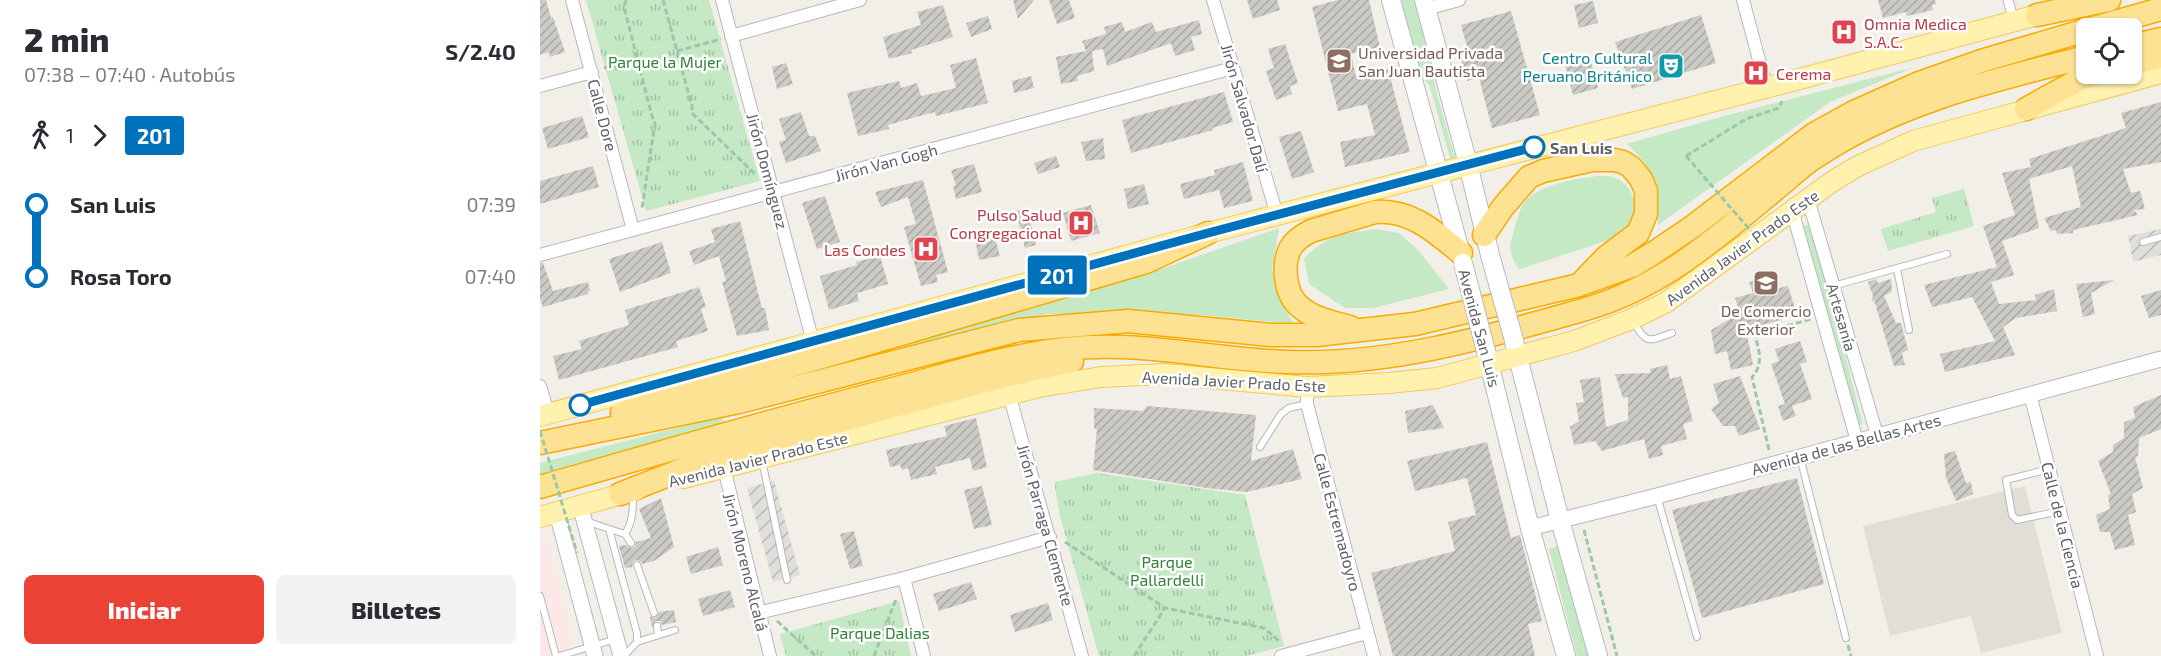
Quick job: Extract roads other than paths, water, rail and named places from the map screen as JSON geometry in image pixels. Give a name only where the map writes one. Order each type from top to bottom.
[{"type":"highway","points":[[2037,15],[2109,0]]},
{"type":"highway","points":[[2129,18],[2161,9]]},
{"type":"highway","points":[[544,428],[740,402],[1019,330],[1128,321],[1271,335],[1316,335],[1415,324],[1579,285],[1632,266],[1652,254],[1692,227],[1814,134],[1854,112],[1918,83],[2076,33]]},
{"type":"highway","points":[[2142,44],[2161,39]]},
{"type":"highway","points":[[2142,61],[2161,56]]},
{"type":"highway","name":"Avenida Javier Prado Este","points":[[540,487],[846,401],[1030,354],[1071,348],[1119,348],[1175,352],[1234,360],[1290,363],[1347,362],[1418,352],[1590,308],[1644,287],[1678,267],[1816,156],[1871,125],[1924,102],[1976,84],[2076,59]]},
{"type":"highway","points":[[2026,109],[2076,81]]},
{"type":"highway","points":[[1487,245],[1503,207],[1529,177],[1543,171],[1592,160],[1623,162],[1631,167],[1641,179],[1646,191],[1646,214],[1638,233],[1606,257],[1579,285]]},
{"type":"highway","points":[[1360,330],[1319,318],[1298,306],[1289,292],[1286,274],[1290,248],[1302,236],[1311,231],[1364,215],[1386,211],[1406,216],[1428,226],[1462,258]]},
{"type":"highway","points":[[544,428],[632,409],[833,354],[1146,262],[1208,233]]},
{"type":"highway","points":[[626,492],[730,451],[1008,375],[1076,360],[1133,353],[1175,352]]},
{"type":"main road","name":"Avenida San Luis","points":[[1391,0],[1462,258],[1530,528],[1566,656]]},
{"type":"main road","points":[[544,428],[813,342],[1208,233],[1792,81],[2089,0]]},
{"type":"main road","name":"Avenida San Luis","points":[[1425,4],[1487,245],[1598,656]]},
{"type":"main road","name":"Avenida Javier Prado Este","points":[[549,515],[582,513],[626,492],[1068,381],[1164,374],[1307,396],[1437,378],[1516,348],[1582,338],[1632,320],[1658,307],[1687,288],[1833,181],[1858,166],[1913,141],[2161,73]]},
{"type":"street","name":"Calle Dore","points":[[572,0],[636,230]]},
{"type":"street","name":"Jirón Domínguez","points":[[722,0],[813,342]]},
{"type":"street","points":[[731,36],[860,0]]},
{"type":"street","name":"Jirón Salvador Dalí","points":[[1213,0],[1277,215]]},
{"type":"street","points":[[1425,4],[1459,0]]},
{"type":"street","points":[[1743,0],[1766,86]]},
{"type":"street","points":[[2008,0],[2014,22]]},
{"type":"street","name":"Jirón Van Gogh","points":[[540,255],[1233,68]]},
{"type":"street","points":[[540,86],[592,72]]},
{"type":"street","name":"Artesanía","points":[[1808,199],[1876,435]]},
{"type":"street","name":"Artesanía","points":[[1792,210],[1857,441]]},
{"type":"street","name":"Avenida de las Bellas Artes","points":[[1530,528],[1657,496],[2161,359]]},
{"type":"street","points":[[540,386],[544,428]]},
{"type":"street","name":"Jirón Parraga Clemente","points":[[1009,394],[1082,656]]},
{"type":"street","name":"Calle de la Ciencia","points":[[2030,394],[2097,656]]},
{"type":"street","name":"Calle Estremadoyro","points":[[1307,396],[1374,656]]},
{"type":"street","name":"Jirón Moreno Alcalá","points":[[724,468],[762,612],[770,656]]},
{"type":"street","points":[[582,513],[616,639],[623,656]]},
{"type":"street","points":[[549,515],[594,651]]},
{"type":"street","points":[[762,612],[904,578],[1050,537]]},
{"type":"street","points":[[904,578],[924,656]]},
{"type":"street","points":[[1287,654],[1367,633]]},
{"type":"lane","points":[[2143,242],[2161,237]]},
{"type":"lane","points":[[1833,286],[1947,254]]},
{"type":"lane","points":[[1897,268],[1909,330]]},
{"type":"lane","points":[[1632,320],[1645,339],[1649,341],[1672,333]]},
{"type":"lane","points":[[1260,447],[1281,414],[1307,396]]},
{"type":"lane","points":[[1800,456],[1846,638]]},
{"type":"lane","points":[[761,458],[787,580]]},
{"type":"lane","points":[[2049,469],[2006,480],[2012,515],[2017,520],[2060,511]]},
{"type":"lane","points":[[625,534],[630,527],[633,512],[626,492]]},
{"type":"lane","points":[[1657,496],[1697,637]]},
{"type":"lane","points":[[582,513],[609,529],[625,534],[631,543]]},
{"type":"lane","points":[[609,529],[637,633],[637,642]]},
{"type":"lane","points":[[637,565],[654,613]]},
{"type":"lane","points":[[540,596],[558,656],[594,651],[616,639]]},
{"type":"lane","points":[[657,626],[658,635]]},
{"type":"lane","points":[[623,656],[637,642],[675,630]]},
{"type":"place","name":"Omnia Medica S.A.C.","points":[[1844,32]]},
{"type":"place","name":"Universidad Privada San Juan Bautista","points":[[1339,61]]},
{"type":"place","name":"Centro Cultural Peruano Británico","points":[[1671,66]]},
{"type":"place","name":"Cerema","points":[[1756,73]]},
{"type":"place","name":"San Luis","points":[[1534,147]]},
{"type":"place","name":"Pulso Salud Congregacional","points":[[1081,223]]},
{"type":"place","name":"Las Condes","points":[[926,249]]},
{"type":"place","name":"De Comercio Exterior","points":[[1766,283]]},
{"type":"park label","name":"Parque la Mujer","points":[[665,61]]},
{"type":"park label","name":"Parque Pallardelli","points":[[1167,570]]},
{"type":"park label","name":"Parque Dalias","points":[[880,632]]}]
